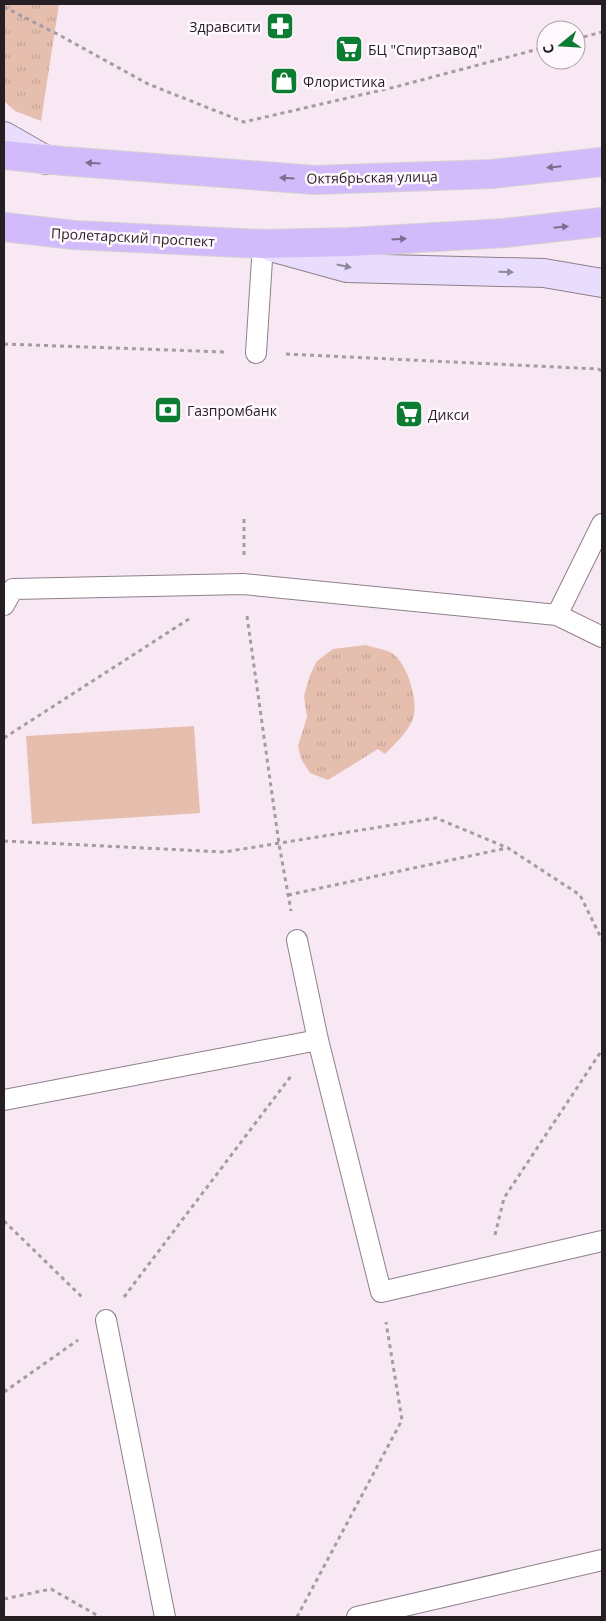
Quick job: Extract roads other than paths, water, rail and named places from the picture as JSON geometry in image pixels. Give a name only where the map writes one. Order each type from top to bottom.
[{"type":"main road","points":[[4,136],[46,160]]},
{"type":"main road","points":[[4,155],[46,160]]},
{"type":"main road","name":"Октябрьская улица","points":[[46,160],[315,180],[492,174],[602,162]]},
{"type":"main road","points":[[263,244],[350,242],[505,232],[602,222]]},
{"type":"main road","name":"Пролетарский проспект","points":[[4,227],[74,235],[263,244]]},
{"type":"main road","points":[[263,244],[347,268],[544,273],[602,283]]},
{"type":"lane","points":[[256,353],[263,244]]},
{"type":"lane","points":[[557,615],[602,524]]},
{"type":"lane","points":[[4,605],[13,589],[243,584],[557,615],[602,637]]},
{"type":"lane","points":[[297,940],[318,1040],[381,1292],[602,1241]]},
{"type":"lane","points":[[4,1100],[318,1040]]},
{"type":"lane","points":[[106,1320],[164,1617]]},
{"type":"lane","points":[[357,1617],[602,1560]]},
{"type":"place","name":"Здравсити","points":[[280,26]]},
{"type":"place","name":"БЦ \"Спиртзавод\"","points":[[349,49]]},
{"type":"place","name":"Флористика","points":[[284,81]]},
{"type":"place","name":"Газпромбанк","points":[[168,410]]},
{"type":"place","name":"Дикси","points":[[409,414]]}]
